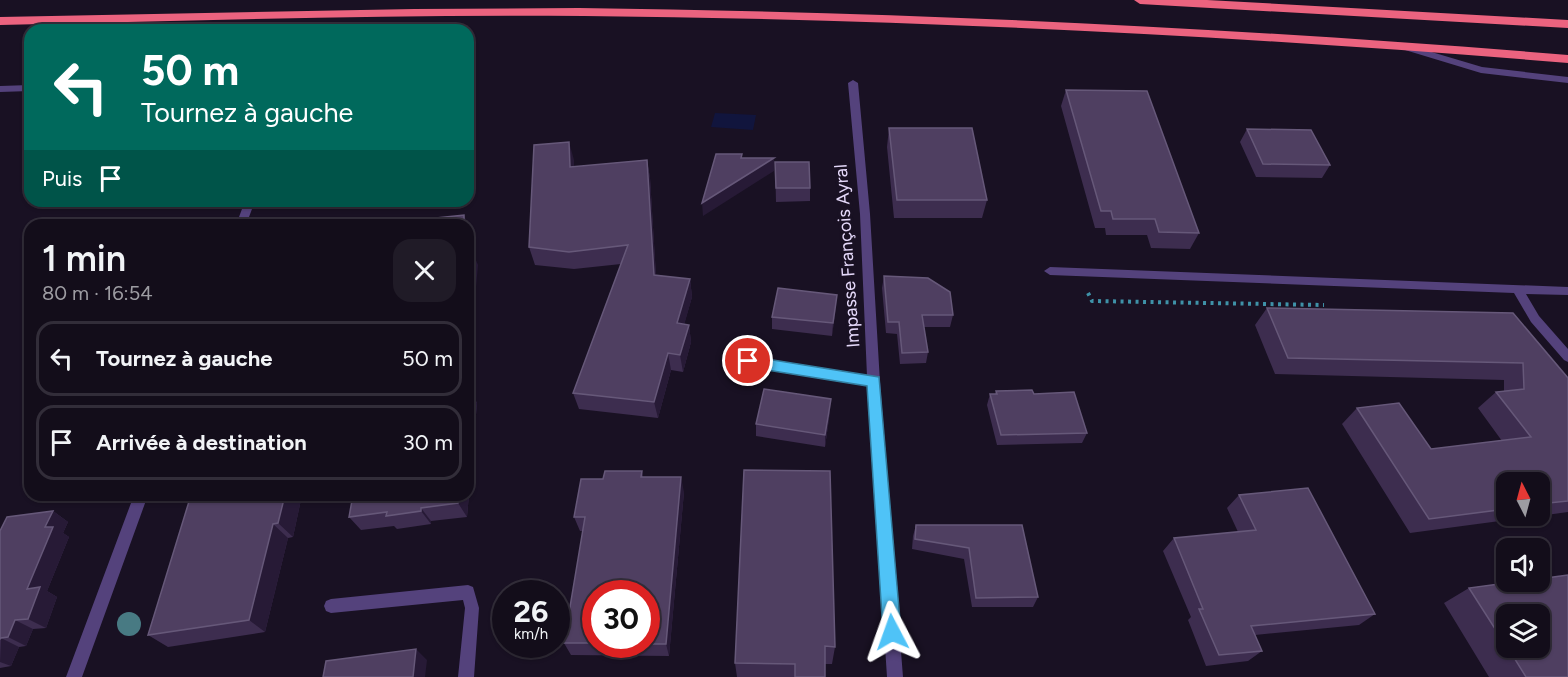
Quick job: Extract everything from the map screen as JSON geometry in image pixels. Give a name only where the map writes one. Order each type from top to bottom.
[{"type":"highway","points":[[1140,0],[1568,24]]},
{"type":"highway","points":[[1277,7],[1568,31]]},
{"type":"highway","points":[[0,21],[399,13],[658,12],[851,16],[1084,25],[1398,44],[1568,59]]},
{"type":"highway","points":[[0,25],[103,19]]},
{"type":"street","points":[[1398,44],[1480,70],[1568,80]]},
{"type":"street","name":"Impasse François Ayral","points":[[852,83],[856,142],[866,214],[874,382],[895,677]]},
{"type":"street","points":[[0,89],[24,88]]},
{"type":"street","points":[[1050,271],[1568,291]]},
{"type":"street","points":[[1518,290],[1535,319],[1568,357]]},
{"type":"street","points":[[748,361],[874,382]]},
{"type":"street","points":[[74,677],[139,501]]},
{"type":"street","points":[[331,606],[468,592],[472,608],[466,677]]},
{"type":"shaded area","points":[[715,113],[756,115],[753,130],[711,127]]},
{"type":"building","points":[[1066,90],[1147,91],[1199,233],[1159,232],[1155,219],[1113,219],[1111,211],[1101,211]]},
{"type":"building","points":[[889,128],[972,128],[987,200],[897,200]]},
{"type":"building","points":[[1247,129],[1311,130],[1330,165],[1263,164]]},
{"type":"building","points":[[569,142],[570,167],[647,160],[654,275],[690,279],[677,323],[689,325],[680,355],[668,353],[654,402],[573,393],[628,245],[569,252],[529,247],[534,145]]},
{"type":"building","points":[[716,154],[742,154],[741,158],[774,158],[702,203]]},
{"type":"building","points":[[775,162],[809,162],[810,188],[776,188]]},
{"type":"building","points":[[464,215],[464,219],[426,219]]},
{"type":"building","points":[[884,276],[928,278],[950,292],[953,315],[922,315],[928,352],[902,353],[899,322],[888,322]]},
{"type":"building","points":[[778,288],[837,295],[833,323],[772,317]]},
{"type":"building","points":[[1267,308],[1513,313],[1568,378],[1568,501],[1550,503],[1550,472],[1496,472],[1496,510],[1429,519],[1357,408],[1399,403],[1431,449],[1531,437],[1496,392],[1524,389],[1523,363],[1288,358]]},
{"type":"building","points":[[764,389],[831,399],[825,435],[756,424]]},
{"type":"building","points":[[1032,390],[1034,394],[1074,392],[1087,433],[1001,435],[990,394],[997,394],[996,391]]},
{"type":"building","points":[[744,470],[830,471],[835,647],[825,646],[825,677],[795,677],[795,664],[735,663]]},
{"type":"building","points":[[605,471],[642,471],[641,477],[681,477],[666,644],[660,644],[660,580],[582,580],[582,643],[570,643],[570,607],[585,517],[574,517],[581,479],[603,479]]},
{"type":"building","points":[[1308,488],[1375,614],[1251,626],[1262,651],[1219,655],[1199,609],[1203,609],[1174,538],[1256,530],[1239,495]]},
{"type":"building","points":[[189,501],[284,501],[278,523],[273,524],[249,620],[148,635]]},
{"type":"building","points":[[352,501],[458,501],[458,503],[421,508],[421,511],[386,516],[387,512],[349,517]]},
{"type":"building","points":[[53,511],[45,527],[53,527],[27,589],[40,587],[28,619],[15,620],[8,637],[0,639],[0,531],[7,517]]},
{"type":"building","points":[[916,525],[1022,525],[1038,597],[976,598],[969,548],[915,539]]},
{"type":"building","points":[[1568,575],[1568,677],[1526,677],[1514,658],[1550,658],[1550,604],[1496,604],[1496,630],[1469,588],[1496,584],[1496,592],[1550,592],[1550,577]]},
{"type":"building","points":[[416,649],[413,677],[323,677],[326,661]]},
{"type":"route","points":[[748,361],[874,382],[892,632]]}]
